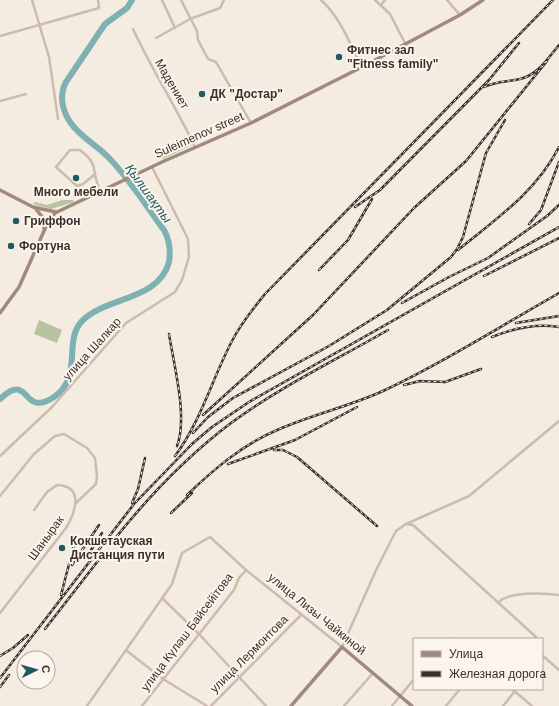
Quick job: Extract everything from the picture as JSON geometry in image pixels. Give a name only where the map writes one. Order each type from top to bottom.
[{"type":"street","points":[[32,0],[49,57],[58,119]]},
{"type":"street","points":[[0,36],[99,8],[98,0]]},
{"type":"street","points":[[162,0],[174,28]]},
{"type":"street","points":[[181,0],[208,59],[216,62],[251,123]]},
{"type":"street","points":[[156,38],[190,19],[220,8],[224,0]]},
{"type":"street","points":[[322,0],[328,6],[341,26],[362,68]]},
{"type":"street","points":[[376,0],[390,14],[406,45]]},
{"type":"street","points":[[381,5],[384,0]]},
{"type":"street","points":[[447,0],[460,15]]},
{"type":"street","name":"Suleimenov street","points":[[57,212],[195,147],[251,123],[362,68],[460,15],[483,0]]},
{"type":"street","name":"Мадениет","points":[[133,29],[155,74],[179,114],[195,147]]},
{"type":"street","points":[[0,101],[26,94]]},
{"type":"street","points":[[94,175],[78,186],[56,167],[67,152],[77,149],[83,152],[93,162],[95,169],[94,175],[101,192]]},
{"type":"street","name":"улица Шалкар","points":[[0,456],[52,407],[126,322],[175,292],[182,280],[190,257],[188,238],[152,167]]},
{"type":"street","points":[[0,190],[44,211],[57,212]]},
{"type":"street","points":[[34,207],[43,218],[44,233]]},
{"type":"street","points":[[0,313],[19,287],[50,218],[57,212]]},
{"type":"street","points":[[291,706],[342,647],[377,568],[396,531],[406,524],[469,496],[542,433],[559,421]]},
{"type":"street","points":[[0,496],[34,454],[55,436],[64,434],[88,448],[94,458],[97,482],[76,504]]},
{"type":"street","points":[[34,510],[47,492],[56,485],[62,486],[72,492],[75,497],[76,504]]},
{"type":"street","name":"Шанырак","points":[[0,613],[66,528],[72,518],[76,504]]},
{"type":"street","points":[[406,524],[413,526],[536,637]]},
{"type":"street","name":"улица Лизы Чайкиной","points":[[163,598],[172,584],[182,553],[210,537],[246,570],[342,647],[412,706]]},
{"type":"street","name":"улица Күләш Байсейітова","points":[[142,706],[234,590],[239,578],[246,570]]},
{"type":"street","points":[[498,603],[503,598],[532,594],[559,595]]},
{"type":"street","points":[[87,706],[163,598],[199,634],[238,678],[266,706]]},
{"type":"street","name":"улица Лермонтова","points":[[211,706],[301,615]]},
{"type":"street","points":[[127,651],[163,679],[207,706]]},
{"type":"street","points":[[543,656],[559,670]]},
{"type":"street","points":[[344,706],[372,673]]},
{"type":"street","points":[[392,706],[413,680]]},
{"type":"street","points":[[446,706],[459,690]]},
{"type":"street","points":[[502,706],[515,692],[532,706]]},
{"type":"green space","points":[[190,139],[192,145],[163,159],[161,158],[162,152]]},
{"type":"green space","points":[[62,200],[73,200],[74,202],[51,209],[33,204],[35,202],[47,205]]},
{"type":"green space","points":[[39,320],[62,330],[57,343],[34,334]]},
{"type":"waterway","name":"Қылшақты","points":[[0,399],[10,391],[17,390],[22,391],[36,403],[43,402],[54,397],[63,389],[68,379],[71,369],[74,338],[77,328],[83,320],[93,312],[131,297],[155,284],[163,274],[169,262],[170,246],[164,230],[117,167],[70,122],[65,113],[62,102],[66,82],[105,24],[127,8],[132,0]]},
{"type":"railway","points":[[175,456],[192,429],[236,334],[247,316],[265,294],[553,0]]},
{"type":"railway","points":[[355,207],[380,190],[489,80],[519,43]]},
{"type":"railway","points":[[484,87],[520,79],[532,74],[559,45]]},
{"type":"railway","points":[[203,415],[313,315],[414,208],[466,161],[547,61]]},
{"type":"railway","points":[[193,433],[208,417],[233,398],[329,346],[387,310],[451,257],[463,237],[486,153],[505,120]]},
{"type":"railway","points":[[458,250],[501,216],[527,191],[550,163],[559,147]]},
{"type":"railway","points":[[529,224],[541,210],[559,162]]},
{"type":"railway","points":[[319,270],[348,240],[372,199]]},
{"type":"railway","points":[[402,303],[449,277],[488,258],[547,216],[559,205]]},
{"type":"railway","points":[[0,678],[134,504],[192,444],[212,427],[249,402],[559,227]]},
{"type":"railway","points":[[484,276],[559,238]]},
{"type":"railway","points":[[187,495],[207,476],[251,443],[288,425],[370,397],[406,380],[559,293]]},
{"type":"railway","points":[[516,323],[559,316]]},
{"type":"railway","points":[[492,337],[525,327],[559,327]]},
{"type":"railway","points":[[113,541],[168,478],[214,436],[250,410],[288,386],[388,330]]},
{"type":"railway","points":[[169,334],[181,406],[180,434],[177,446]]},
{"type":"railway","points":[[404,385],[420,381],[445,382],[481,369]]},
{"type":"railway","points":[[228,464],[295,440],[357,407]]},
{"type":"railway","points":[[274,450],[283,450],[297,457],[377,526]]},
{"type":"railway","points":[[132,503],[138,489],[145,458]]},
{"type":"railway","points":[[171,513],[192,493]]},
{"type":"railway","points":[[72,565],[99,525]]},
{"type":"railway","points":[[86,558],[102,533]]},
{"type":"railway","points":[[61,595],[74,545]]},
{"type":"railway","points":[[45,629],[101,557]]},
{"type":"railway","points":[[0,656],[13,648],[28,635]]},
{"type":"railway","points":[[0,687],[9,675]]},
{"type":"place","name":"Фитнес зал \"Fitness family\"","points":[[339,57]]},
{"type":"place","name":"ДК \"Достар\"","points":[[202,94]]},
{"type":"place","name":"Много мебели","points":[[76,178]]},
{"type":"place","name":"Гриффон","points":[[16,221]]},
{"type":"place","name":"Фортуна","points":[[11,246]]},
{"type":"place","name":"Кокшетауская Дистанция пути","points":[[62,548]]}]
